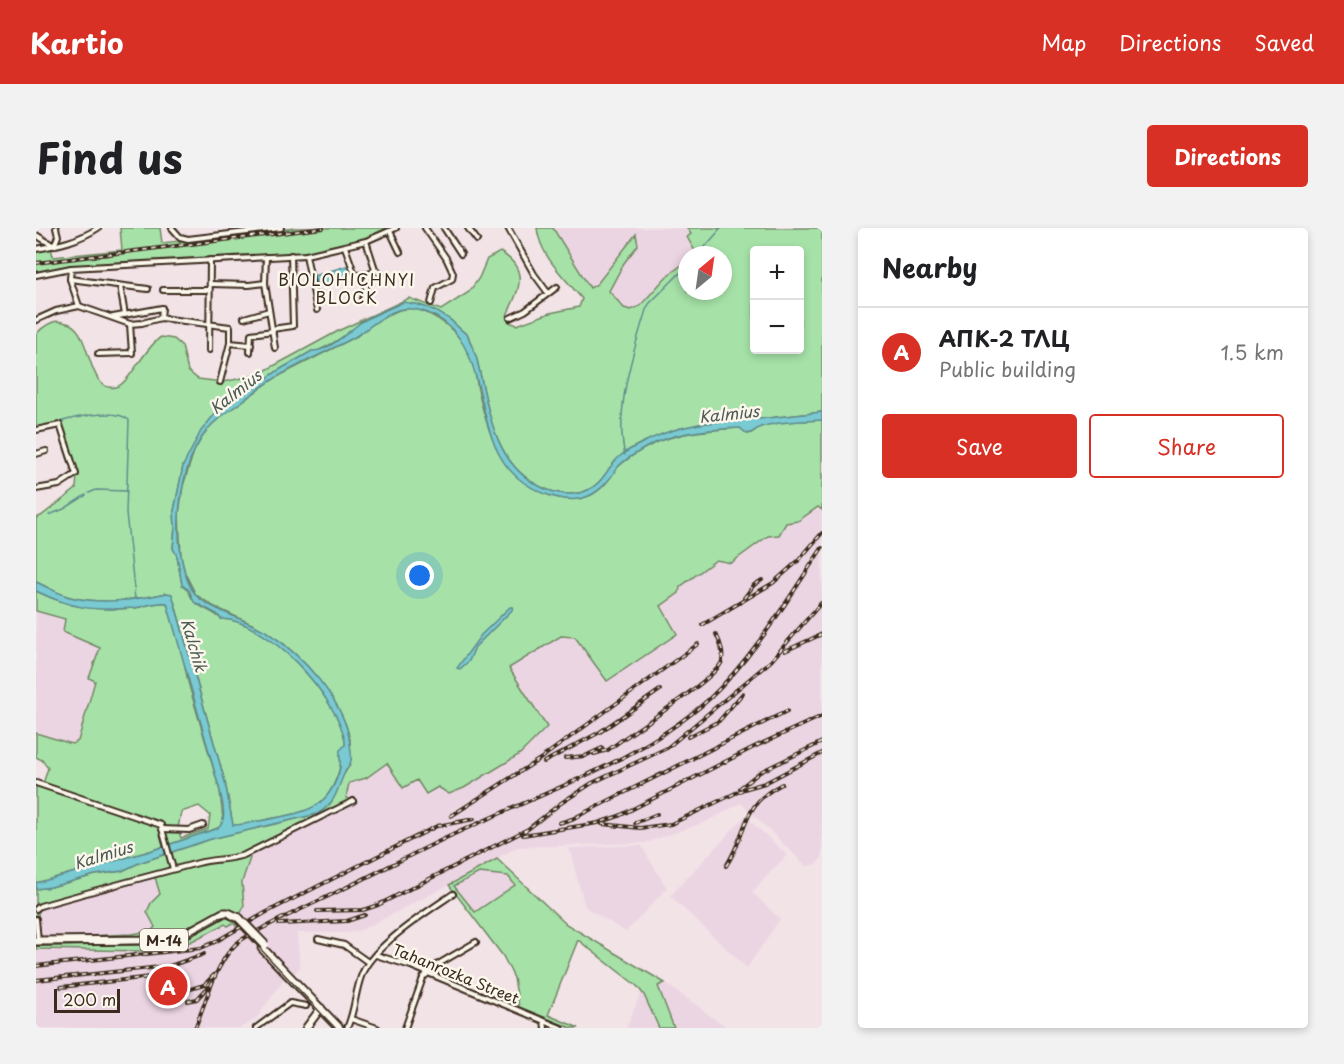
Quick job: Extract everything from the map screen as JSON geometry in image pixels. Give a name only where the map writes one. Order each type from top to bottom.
[{"type":"highway","name":"М-14","points":[[37,941],[162,940],[185,933],[221,914],[236,918],[339,1028]]},
{"type":"main road","points":[[306,1028],[321,1008]]},
{"type":"street","points":[[54,246],[58,236],[56,228]]},
{"type":"street","points":[[36,249],[83,238],[98,228]]},
{"type":"street","points":[[172,228],[180,237],[188,239],[281,228]]},
{"type":"street","points":[[37,276],[71,267],[306,255],[366,241],[396,228]]},
{"type":"street","points":[[425,228],[446,258],[453,273],[452,279],[435,288],[431,303]]},
{"type":"street","points":[[444,228],[461,254]]},
{"type":"street","points":[[468,228],[477,240]]},
{"type":"street","points":[[508,228],[534,274],[548,293]]},
{"type":"street","points":[[390,231],[400,252]]},
{"type":"street","points":[[36,235],[54,246]]},
{"type":"street","points":[[366,241],[375,269],[387,280]]},
{"type":"street","points":[[345,247],[355,275],[371,274]]},
{"type":"street","points":[[250,352],[251,334],[293,326],[291,255]]},
{"type":"street","points":[[306,255],[317,310]]},
{"type":"street","points":[[266,257],[265,284],[274,348]]},
{"type":"street","points":[[209,350],[210,260]]},
{"type":"street","points":[[71,267],[70,279],[79,306]]},
{"type":"street","points":[[363,299],[366,281],[375,269]]},
{"type":"street","points":[[70,279],[148,289]]},
{"type":"street","points":[[210,284],[265,284]]},
{"type":"street","points":[[120,286],[125,315]]},
{"type":"street","points":[[510,318],[525,311],[557,287]]},
{"type":"street","points":[[163,290],[209,290]]},
{"type":"street","points":[[36,320],[56,311],[79,306],[130,324],[161,318],[230,327],[230,343],[220,382]]},
{"type":"street","points":[[112,318],[162,308],[161,318]]},
{"type":"street","points":[[244,318],[269,311]]},
{"type":"street","points":[[98,354],[132,353],[130,324]]},
{"type":"street","points":[[230,343],[251,345]]},
{"type":"street","points":[[36,430],[60,425],[76,474],[55,486],[36,489]]},
{"type":"street","points":[[36,454],[46,452]]},
{"type":"street","points":[[36,783],[161,825],[173,870]]},
{"type":"street","points":[[36,909],[40,906],[210,860],[230,859],[244,855],[354,801]]},
{"type":"street","points":[[162,830],[189,830],[203,825]]},
{"type":"street","points":[[347,1028],[360,979],[368,962],[405,927],[453,894]]},
{"type":"street","points":[[36,919],[37,941]]},
{"type":"street","name":"Tahanrozka Street","points":[[318,939],[344,945],[368,962]]},
{"type":"street","points":[[405,1028],[421,980],[435,966],[476,942]]},
{"type":"street","name":"Tahanrozka Street","points":[[376,955],[411,966],[561,1028]]},
{"type":"street","points":[[256,1028],[290,1004],[306,1006]]},
{"type":"street","points":[[351,1019],[376,1028]]},
{"type":"street","points":[[544,1021],[544,1028]]},
{"type":"shaded area","points":[[553,228],[687,228],[691,234],[688,237],[692,246],[678,246],[678,267],[640,306],[631,310],[624,308],[609,292],[624,263],[638,245],[636,235],[597,284],[589,288]]},
{"type":"shaded area","points":[[818,507],[822,510],[822,857],[817,864],[806,866],[741,803],[706,822],[645,843],[518,847],[361,930],[348,933],[297,933],[300,968],[293,975],[260,938],[252,942],[285,978],[256,1019],[240,1028],[36,1028],[36,949],[190,942],[225,924],[233,923],[237,927],[245,921],[240,915],[244,906],[242,882],[250,858],[248,854],[356,803],[346,798],[349,783],[366,778],[387,762],[417,780],[438,787],[464,788],[520,754],[547,727],[509,668],[562,636],[575,637],[607,681],[661,606],[679,593],[680,587],[716,560],[732,562],[768,536],[779,535],[786,523],[798,521]]},
{"type":"shaded area","points":[[36,611],[66,619],[63,632],[100,648],[89,678],[95,681],[78,741],[72,744],[36,733]]},
{"type":"shaded area","points":[[745,816],[787,855],[752,892],[780,919],[747,968],[670,896]]},
{"type":"shaded area","points":[[641,845],[667,888],[626,932],[585,907],[569,848]]},
{"type":"shaded area","points":[[479,873],[509,877],[515,885],[475,913],[454,886]]},
{"type":"shaded area","points":[[155,877],[160,894],[151,903],[155,927],[151,931],[41,938],[38,913],[41,908]]},
{"type":"shaded area","points":[[665,983],[728,1028],[674,1028],[658,985]]},
{"type":"shaded area","points":[[641,993],[644,995],[659,1028],[626,1028]]},
{"type":"green space","points":[[120,228],[160,228],[162,243],[296,228],[396,228],[366,241],[306,255],[71,268],[36,275],[36,250],[51,247],[53,257],[122,250]]},
{"type":"green space","points":[[537,228],[553,228],[590,288],[597,284],[636,234],[638,245],[624,263],[609,291],[624,308],[631,310],[640,306],[666,277],[678,268],[678,300],[732,300],[732,246],[692,246],[687,237],[691,234],[687,228],[822,228],[822,412],[759,419],[747,412],[734,419],[678,429],[628,450],[600,481],[588,490],[573,494],[553,492],[530,480],[515,468],[505,453],[490,417],[476,357],[468,335],[451,320],[416,304],[361,322],[333,343],[316,352],[312,351],[279,370],[213,416],[183,466],[174,511],[173,548],[177,556],[182,584],[200,606],[221,619],[239,622],[258,631],[296,662],[327,700],[345,736],[337,777],[326,797],[319,804],[288,816],[233,825],[225,782],[173,597],[167,593],[118,601],[94,601],[70,597],[36,582],[36,518],[76,489],[77,474],[61,424],[36,429],[36,336],[39,331],[55,321],[75,327],[81,336],[99,381],[106,386],[116,387],[121,384],[161,337],[174,339],[182,346],[188,371],[198,379],[223,382],[257,375],[340,330],[409,298],[441,310],[469,292],[479,278],[487,259],[500,252],[509,259],[519,273],[518,289],[507,315],[509,322],[517,325],[550,313],[579,307],[582,299],[554,266],[543,248]]},
{"type":"green space","points":[[411,308],[430,315],[447,326],[461,340],[472,363],[490,433],[496,446],[512,470],[543,493],[568,499],[593,494],[603,486],[617,467],[639,452],[651,445],[683,434],[740,428],[748,434],[773,423],[822,420],[822,510],[818,507],[798,521],[786,523],[779,535],[768,536],[731,563],[716,560],[680,587],[679,593],[661,606],[677,634],[607,681],[575,637],[561,636],[509,668],[547,727],[520,754],[464,788],[449,794],[438,787],[426,794],[417,780],[403,788],[387,763],[366,778],[349,783],[346,798],[356,802],[249,854],[250,858],[242,882],[244,906],[240,915],[223,909],[180,931],[156,937],[36,940],[36,889],[122,871],[211,839],[317,814],[350,765],[350,739],[346,725],[337,706],[314,674],[284,644],[256,626],[213,606],[196,595],[185,573],[181,557],[179,514],[183,486],[194,451],[207,429],[275,378],[357,336],[375,321],[399,310]],"holes":[[[155,877],[160,894],[151,903],[147,912],[155,927],[151,931],[41,938],[38,913],[41,908]]]},
{"type":"green space","points":[[36,591],[72,605],[84,607],[134,608],[167,603],[220,791],[222,825],[150,851],[36,883],[36,782],[43,784],[48,768],[42,760],[36,757],[36,733],[72,744],[78,741],[95,681],[89,678],[100,648],[63,632],[65,619],[36,611]],"holes":[[[199,806],[210,815],[208,829],[181,838],[178,828],[181,812]]]},
{"type":"green space","points":[[497,859],[566,924],[665,983],[658,986],[674,1028],[659,1028],[644,995],[637,986],[578,940],[548,1015],[579,1028],[571,1028],[519,1007],[514,978],[503,956],[449,885]],"holes":[[[479,873],[508,876],[515,885],[475,912],[454,886]]]},
{"type":"green space","points":[[219,916],[231,916],[240,925],[237,927],[233,923],[228,926],[225,924],[190,942],[145,951],[36,949],[36,944],[161,942]]},
{"type":"water","points":[[350,265],[352,273],[349,274],[350,277],[317,287],[313,276]]},
{"type":"water","points":[[403,302],[438,312],[468,335],[476,357],[490,417],[505,453],[515,468],[530,480],[553,492],[573,494],[588,490],[601,480],[624,453],[647,440],[678,429],[734,419],[747,412],[759,419],[822,412],[822,420],[771,424],[747,434],[740,428],[692,432],[669,438],[628,458],[617,468],[606,484],[593,494],[571,500],[555,497],[525,484],[506,465],[493,442],[472,364],[461,340],[443,321],[433,315],[415,309],[398,310],[353,338],[284,373],[219,418],[211,425],[195,449],[186,472],[181,495],[180,549],[188,582],[199,598],[267,632],[280,641],[320,680],[331,696],[347,728],[351,755],[350,763],[335,796],[324,810],[317,814],[211,839],[122,871],[36,889],[36,883],[150,851],[218,828],[224,816],[220,791],[167,603],[120,609],[95,609],[61,602],[36,591],[36,582],[66,596],[94,601],[118,601],[172,594],[225,782],[233,825],[295,814],[315,806],[330,792],[340,768],[340,750],[345,745],[340,723],[315,684],[279,646],[259,632],[239,622],[221,619],[217,614],[194,602],[189,590],[182,585],[177,556],[173,548],[174,511],[183,466],[201,431],[213,416],[279,370],[312,351],[331,345],[365,320]]},
{"type":"water","points":[[510,607],[513,607],[512,610],[475,647],[469,661],[460,669],[457,668],[481,635]]},
{"type":"waterway","points":[[706,246],[717,233]]},
{"type":"waterway","points":[[625,455],[622,438],[623,401],[646,310],[649,304],[678,275]]},
{"type":"waterway","points":[[48,425],[101,414],[122,416],[129,420],[126,513],[134,588]]},
{"type":"waterway","points":[[89,493],[96,490],[127,491]]},
{"type":"waterway","points":[[49,515],[64,509],[86,495]]},
{"type":"waterway","points":[[134,591],[135,599]]},
{"type":"tram line","points":[[36,946],[161,944],[183,938],[227,916],[335,1028]]},
{"type":"railway","points":[[36,263],[323,228]]},
{"type":"railway","points":[[702,625],[773,583],[798,561],[822,533]]},
{"type":"railway","points":[[195,1028],[219,968],[233,947],[241,940],[446,838],[599,769],[656,738],[683,720],[708,700],[740,666],[822,548]]},
{"type":"railway","points":[[744,598],[754,585],[762,580]]},
{"type":"railway","points":[[317,911],[363,910],[378,905],[528,829],[561,803],[592,783],[667,748],[771,661],[821,603]]},
{"type":"railway","points":[[594,754],[608,750],[707,678],[722,661],[716,634]]},
{"type":"railway","points":[[785,651],[822,634]]},
{"type":"railway","points":[[451,816],[540,759],[698,644]]},
{"type":"railway","points":[[544,762],[600,732],[660,690]]},
{"type":"railway","points":[[688,737],[719,721],[743,693]]},
{"type":"railway","points":[[559,823],[572,819],[787,711]]},
{"type":"railway","points":[[523,835],[598,823],[619,816],[754,747],[822,716]]},
{"type":"railway","points":[[740,788],[760,772],[822,742]]},
{"type":"railway","points":[[565,758],[585,756],[602,748]]},
{"type":"railway","points":[[602,824],[640,828],[671,824],[744,789],[765,783],[822,753]]},
{"type":"railway","points":[[726,866],[752,810],[768,792],[782,784]]},
{"type":"railway","points":[[635,823],[657,814]]},
{"type":"railway","points":[[36,966],[201,948],[437,826],[474,819]]},
{"type":"railway","points":[[279,924],[347,921],[365,915]]},
{"type":"railway","points":[[36,980],[170,966],[204,954]]},
{"type":"railway","points":[[61,987],[168,973]]},
{"type":"railway","points":[[187,990],[204,985],[215,974]]},
{"type":"railway","points":[[188,1001],[197,999],[208,987]]},
{"type":"place","name":"АПК-2 ТЛЦ","points":[[168,986]]},
{"type":"district","name":"BIOLOHICHNYI BLOCK","points":[[347,288]]},
{"type":"water label","name":"Kalmius","points":[[235,391]]},
{"type":"water label","name":"Kalmius","points":[[729,413]]},
{"type":"water label","name":"Kalchik","points":[[195,645]]},
{"type":"water label","name":"Kalmius","points":[[103,854]]}]
